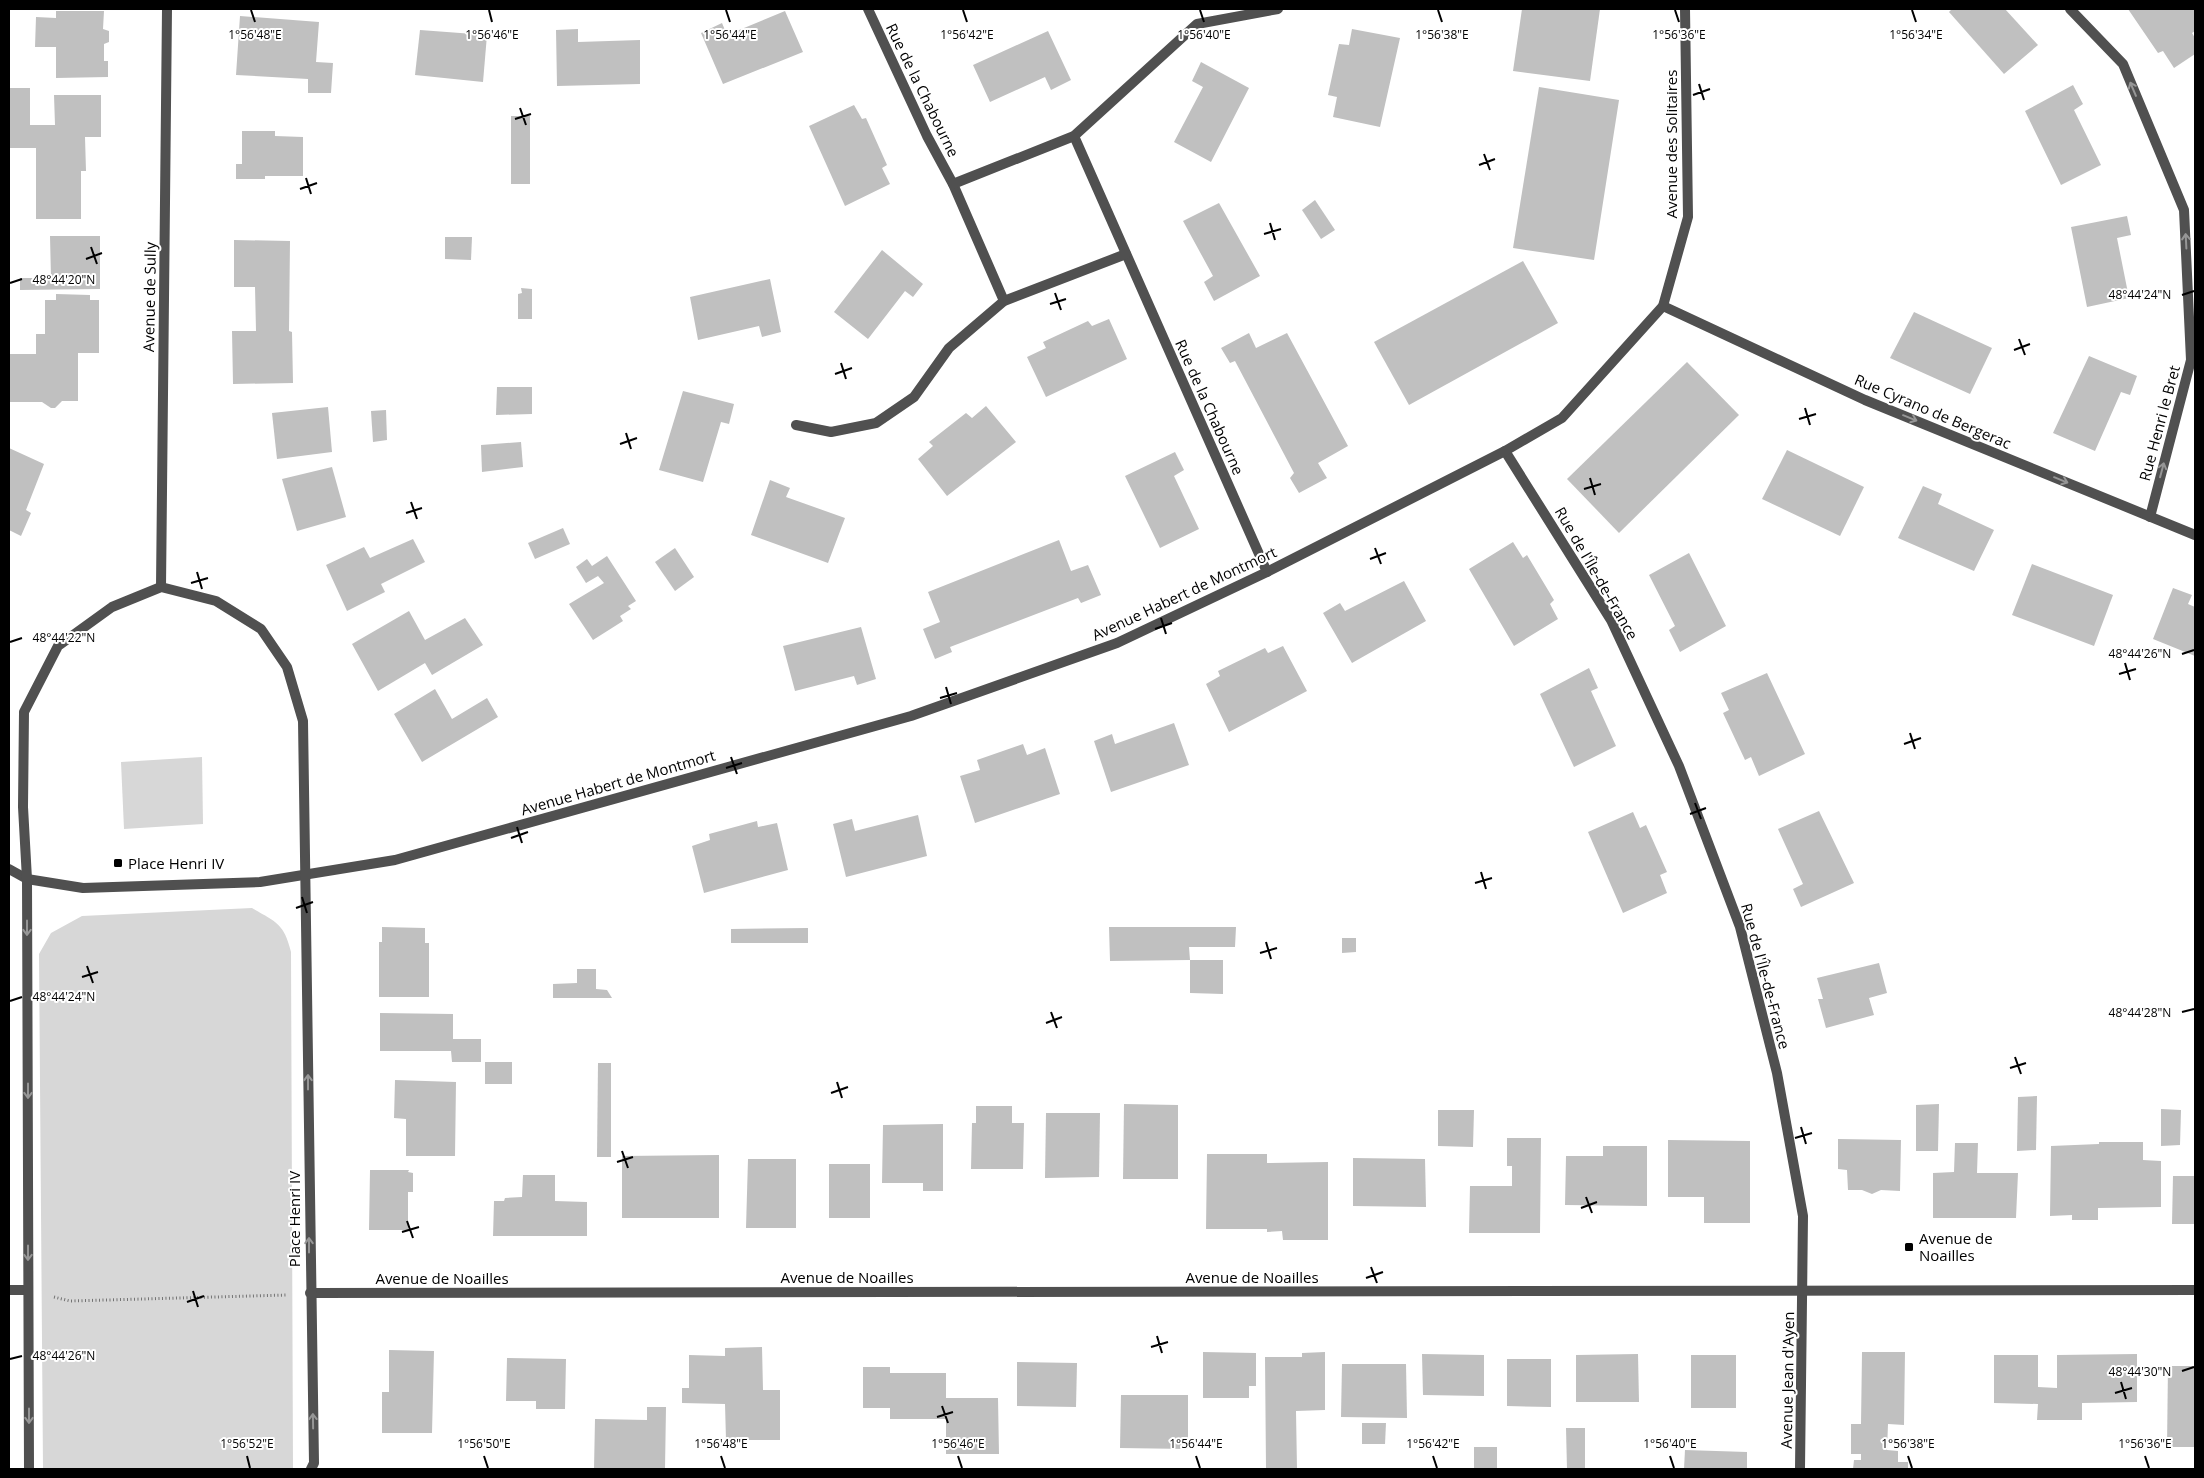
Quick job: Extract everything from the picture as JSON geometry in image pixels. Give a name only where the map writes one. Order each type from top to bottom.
[{"type":"street","name":"Avenue de Sully","points":[[161,587],[168,9]]},
{"type":"street","name":"Rue de la Chabourne","points":[[868,9],[926,136],[954,184],[1004,301]]},
{"type":"street","points":[[954,184],[1074,136],[1197,24],[1278,9]]},
{"type":"street","name":"Avenue des Solitaires","points":[[1664,306],[1688,217],[1685,9]]},
{"type":"street","name":"Rue Henri le Bret","points":[[2070,9],[2123,64],[2184,210],[2191,360],[2150,517]]},
{"type":"street","name":"Rue de la Chabourne","points":[[1074,136],[1267,572]]},
{"type":"street","points":[[796,426],[831,432],[876,423],[914,397],[949,348],[1004,301],[1126,254]]},
{"type":"street","name":"Rue Cyrano de Bergerac","points":[[1664,306],[1865,400],[2195,535]]},
{"type":"street","name":"Avenue Habert de Montmort","points":[[9,869],[27,880],[83,888],[260,882],[307,875],[394,860],[911,716],[1117,643],[1267,572],[1505,451],[1562,418],[1664,306]]},
{"type":"street","name":"Rue de l'Île-de-France","points":[[1505,451],[1611,620],[1679,766],[1740,927],[1777,1074],[1801,1207],[1803,1291]]},
{"type":"street","name":"Place Henri IV","points":[[161,587],[216,600],[261,629],[287,667],[303,721],[307,875],[310,1293],[314,1463],[311,1469]]},
{"type":"street","points":[[29,1469],[27,880],[23,807],[24,712],[58,646],[112,607],[161,587]]},
{"type":"street","points":[[9,1290],[28,1290]]},
{"type":"street","name":"Avenue de Noailles","points":[[310,1293],[2195,1290]]},
{"type":"street","name":"Avenue Jean d'Ayen","points":[[1800,1469],[1803,1291]]},
{"type":"path","points":[[28,1290],[70,1301],[310,1293]]},
{"type":"shaded area","points":[[202,757],[203,824],[124,829],[121,762]]},
{"type":"shaded area","points":[[252,908],[278,924],[285,935],[291,952],[293,1469],[43,1469],[39,954],[51,933],[82,916]]},
{"type":"building","points":[[1522,9],[1600,9],[1590,81],[1513,71]]},
{"type":"building","points":[[1952,9],[2005,9],[2038,45],[2004,74],[1949,12]]},
{"type":"building","points":[[2128,9],[2195,9],[2195,31],[2192,33],[2195,38],[2195,54],[2174,68],[2163,51],[2158,53]]},
{"type":"building","points":[[56,11],[104,11],[103,29],[109,31],[109,42],[104,44],[104,61],[108,61],[108,77],[56,78],[56,47],[35,47],[36,17],[56,18]]},
{"type":"building","points":[[785,11],[803,52],[723,84],[701,33],[722,23],[727,35]]},
{"type":"building","points":[[240,16],[319,22],[316,62],[333,63],[331,93],[308,93],[308,79],[236,75]]},
{"type":"building","points":[[578,29],[578,42],[640,40],[640,84],[557,86],[556,30]]},
{"type":"building","points":[[1352,29],[1400,38],[1380,127],[1333,117],[1337,97],[1328,95],[1339,44],[1349,45]]},
{"type":"building","points":[[420,30],[487,35],[483,82],[415,75]]},
{"type":"building","points":[[1048,31],[1071,80],[1051,90],[1045,77],[990,102],[973,65]]},
{"type":"building","points":[[1201,62],[1249,88],[1211,162],[1174,142],[1203,87],[1192,81]]},
{"type":"building","points":[[2073,85],[2083,104],[2074,110],[2101,165],[2061,185],[2025,111]]},
{"type":"building","points":[[1539,87],[1619,100],[1594,260],[1513,248]]},
{"type":"building","points":[[9,88],[30,88],[30,125],[55,125],[54,95],[101,95],[101,137],[85,137],[86,171],[81,171],[81,219],[36,219],[36,148],[9,148]]},
{"type":"building","points":[[854,105],[862,119],[866,118],[887,165],[882,168],[890,184],[845,206],[809,126]]},
{"type":"building","points":[[511,116],[530,116],[530,184],[511,184]]},
{"type":"building","points":[[242,131],[275,131],[275,136],[303,137],[303,176],[265,176],[265,179],[236,179],[236,164],[242,164]]},
{"type":"building","points":[[1315,200],[1335,230],[1321,239],[1302,210]]},
{"type":"building","points":[[1219,203],[1260,276],[1214,301],[1204,282],[1213,276],[1183,221]]},
{"type":"building","points":[[2127,216],[2131,235],[2117,238],[2129,298],[2087,307],[2071,227]]},
{"type":"building","points":[[50,236],[100,236],[100,289],[20,290],[20,278],[51,278]]},
{"type":"building","points":[[445,237],[472,237],[471,260],[445,259]]},
{"type":"building","points":[[234,240],[290,241],[289,331],[292,332],[293,383],[233,384],[232,331],[256,331],[255,287],[234,287]]},
{"type":"building","points":[[882,250],[923,284],[913,297],[905,291],[868,339],[834,312]]},
{"type":"building","points":[[1523,261],[1558,323],[1409,405],[1374,342]]},
{"type":"building","points":[[770,279],[781,332],[762,337],[759,326],[698,340],[690,297]]},
{"type":"building","points":[[521,288],[532,289],[532,319],[518,319],[518,294],[522,293]]},
{"type":"building","points":[[56,294],[90,295],[90,300],[99,300],[99,353],[78,353],[78,401],[62,401],[55,408],[51,408],[42,402],[9,402],[9,354],[36,354],[36,334],[45,334],[45,300],[56,300]]},
{"type":"building","points":[[1914,312],[1992,348],[1970,394],[1890,358]]},
{"type":"building","points":[[1109,319],[1127,359],[1046,397],[1027,357],[1046,348],[1043,342],[1088,321],[1092,326]]},
{"type":"building","points":[[1249,333],[1256,348],[1287,333],[1348,446],[1318,463],[1327,478],[1299,493],[1290,478],[1294,473],[1235,361],[1230,363],[1221,348]]},
{"type":"building","points":[[2089,356],[2137,376],[2130,395],[2121,392],[2095,451],[2053,433]]},
{"type":"building","points":[[1687,362],[1739,415],[1619,533],[1567,479]]},
{"type":"building","points":[[497,387],[532,387],[532,414],[496,415]]},
{"type":"building","points":[[683,391],[734,404],[729,424],[721,422],[703,482],[659,470]]},
{"type":"building","points":[[986,406],[1016,442],[947,496],[918,459],[933,446],[929,442],[966,413],[972,418]]},
{"type":"building","points":[[328,407],[332,452],[277,459],[272,413]]},
{"type":"building","points":[[386,410],[387,440],[373,442],[371,411]]},
{"type":"building","points":[[521,442],[523,467],[482,472],[481,445]]},
{"type":"building","points":[[9,448],[44,464],[26,510],[31,513],[21,536],[9,530]]},
{"type":"building","points":[[1787,450],[1864,487],[1840,536],[1762,499]]},
{"type":"building","points":[[1175,452],[1184,470],[1174,476],[1199,529],[1160,548],[1125,476]]},
{"type":"building","points":[[332,467],[346,517],[297,531],[282,479]]},
{"type":"building","points":[[770,480],[790,488],[786,497],[845,518],[828,563],[751,535]]},
{"type":"building","points":[[1923,486],[1942,494],[1938,504],[1994,530],[1974,571],[1898,538]]},
{"type":"building","points":[[563,528],[570,544],[535,559],[528,543]]},
{"type":"building","points":[[413,539],[425,562],[381,584],[385,592],[347,611],[326,565],[364,547],[370,558]]},
{"type":"building","points":[[1059,540],[1071,571],[1088,565],[1101,595],[1081,603],[1078,598],[950,647],[952,652],[935,659],[923,629],[940,622],[928,592]]},
{"type":"building","points":[[1513,542],[1523,558],[1527,555],[1554,600],[1550,604],[1558,619],[1514,646],[1469,569]]},
{"type":"building","points":[[675,548],[694,577],[675,591],[655,562]]},
{"type":"building","points":[[1689,553],[1726,626],[1680,652],[1669,630],[1675,626],[1649,575]]},
{"type":"building","points":[[607,556],[636,601],[628,606],[631,609],[620,616],[623,621],[593,640],[569,604],[604,583],[598,576],[586,583],[576,567],[587,559],[592,566]]},
{"type":"building","points":[[2032,564],[2113,595],[2094,646],[2012,615]]},
{"type":"building","points":[[1404,581],[1426,621],[1352,663],[1323,613],[1340,603],[1345,611]]},
{"type":"building","points":[[2173,588],[2192,595],[2188,604],[2195,607],[2195,656],[2153,639]]},
{"type":"building","points":[[409,611],[425,640],[465,618],[483,645],[432,675],[425,663],[378,691],[352,644]]},
{"type":"building","points":[[861,627],[876,679],[857,685],[854,676],[795,691],[783,646]]},
{"type":"building","points":[[1283,646],[1307,691],[1229,732],[1206,684],[1220,676],[1218,671],[1265,648],[1268,653]]},
{"type":"building","points":[[1589,668],[1598,688],[1591,691],[1616,746],[1574,767],[1540,694]]},
{"type":"building","points":[[1767,673],[1805,754],[1759,776],[1751,757],[1745,760],[1723,713],[1729,710],[1721,693]]},
{"type":"building","points":[[435,689],[452,719],[487,698],[498,717],[422,762],[394,714]]},
{"type":"building","points":[[1174,723],[1189,765],[1111,792],[1094,741],[1112,734],[1115,744]]},
{"type":"building","points":[[1023,744],[1027,755],[1045,748],[1060,794],[975,823],[960,776],[980,770],[977,760]]},
{"type":"building","points":[[1819,811],[1854,883],[1801,907],[1793,889],[1803,884],[1778,829]]},
{"type":"building","points":[[1633,812],[1640,828],[1646,825],[1667,872],[1660,875],[1667,893],[1623,913],[1588,832]]},
{"type":"building","points":[[918,815],[927,856],[846,877],[833,824],[852,819],[855,831]]},
{"type":"building","points":[[757,821],[758,827],[777,823],[788,870],[704,893],[692,846],[710,840],[709,834]]},
{"type":"building","points":[[382,927],[425,928],[425,943],[429,943],[429,997],[379,997],[379,942],[382,942]]},
{"type":"building","points":[[1109,927],[1236,927],[1235,947],[1189,947],[1190,960],[1110,961]]},
{"type":"building","points":[[808,928],[808,943],[731,943],[731,929]]},
{"type":"building","points":[[1342,938],[1356,938],[1356,952],[1342,953]]},
{"type":"building","points":[[1190,960],[1223,960],[1223,994],[1190,993]]},
{"type":"building","points":[[1879,963],[1887,993],[1869,998],[1874,1015],[1826,1028],[1818,999],[1823,999],[1817,978]]},
{"type":"building","points":[[577,969],[596,969],[596,989],[607,990],[612,998],[553,998],[553,984],[577,983]]},
{"type":"building","points":[[380,1013],[453,1014],[453,1039],[481,1039],[481,1062],[452,1062],[451,1051],[380,1051]]},
{"type":"building","points":[[485,1062],[512,1062],[512,1084],[485,1084]]},
{"type":"building","points":[[598,1063],[611,1063],[611,1157],[597,1157]]},
{"type":"building","points":[[395,1080],[456,1082],[455,1156],[406,1156],[406,1119],[394,1118]]},
{"type":"building","points":[[2037,1096],[2036,1150],[2017,1151],[2018,1097]]},
{"type":"building","points":[[1124,1104],[1178,1105],[1178,1179],[1123,1179]]},
{"type":"building","points":[[1939,1104],[1938,1151],[1916,1151],[1916,1105]]},
{"type":"building","points":[[976,1106],[1012,1106],[1012,1123],[1024,1123],[1023,1169],[971,1169],[972,1123],[976,1123]]},
{"type":"building","points":[[2161,1109],[2181,1110],[2180,1145],[2161,1146]]},
{"type":"building","points":[[1438,1110],[1474,1110],[1473,1147],[1438,1146]]},
{"type":"building","points":[[1046,1113],[1100,1113],[1099,1177],[1045,1178]]},
{"type":"building","points":[[943,1124],[943,1191],[923,1191],[923,1183],[882,1183],[883,1125]]},
{"type":"building","points":[[1507,1138],[1541,1138],[1540,1233],[1469,1233],[1470,1186],[1512,1186],[1512,1166],[1507,1166]]},
{"type":"building","points":[[1838,1139],[1901,1140],[1900,1191],[1881,1190],[1872,1194],[1862,1190],[1848,1190],[1847,1170],[1838,1169]]},
{"type":"building","points":[[1668,1140],[1750,1141],[1750,1223],[1704,1223],[1704,1197],[1668,1197]]},
{"type":"building","points":[[2099,1142],[2143,1142],[2143,1160],[2161,1161],[2161,1207],[2098,1208],[2098,1220],[2072,1220],[2072,1215],[2050,1216],[2051,1146],[2099,1144]]},
{"type":"building","points":[[1955,1143],[1978,1143],[1977,1173],[2018,1173],[2016,1218],[1933,1218],[1933,1173],[1954,1172]]},
{"type":"building","points":[[1603,1146],[1647,1146],[1647,1206],[1565,1205],[1566,1156],[1603,1156]]},
{"type":"building","points":[[1207,1154],[1267,1154],[1267,1163],[1328,1162],[1328,1240],[1283,1240],[1282,1231],[1267,1232],[1267,1229],[1206,1229]]},
{"type":"building","points":[[719,1155],[719,1218],[622,1218],[622,1156]]},
{"type":"building","points":[[1353,1158],[1425,1159],[1426,1207],[1353,1206]]},
{"type":"building","points":[[748,1159],[796,1159],[796,1228],[746,1228]]},
{"type":"building","points":[[829,1164],[870,1164],[870,1218],[829,1218]]},
{"type":"building","points":[[370,1170],[409,1170],[408,1172],[413,1173],[413,1192],[408,1192],[408,1230],[369,1230]]},
{"type":"building","points":[[523,1175],[555,1175],[555,1201],[587,1202],[587,1236],[493,1236],[494,1201],[522,1197]]},
{"type":"building","points":[[2173,1176],[2195,1176],[2195,1224],[2172,1224]]},
{"type":"building","points":[[762,1347],[763,1390],[780,1390],[780,1440],[726,1440],[725,1404],[682,1403],[682,1388],[689,1388],[689,1355],[725,1356],[725,1348]]},
{"type":"building","points":[[389,1350],[434,1351],[432,1433],[382,1433],[382,1392],[389,1392]]},
{"type":"building","points":[[1203,1352],[1256,1353],[1256,1386],[1249,1386],[1249,1398],[1203,1398]]},
{"type":"building","points":[[1325,1352],[1325,1410],[1296,1411],[1297,1469],[1266,1469],[1265,1357],[1302,1357],[1302,1353]]},
{"type":"building","points":[[1862,1352],[1905,1352],[1904,1425],[1888,1424],[1887,1450],[1898,1451],[1898,1462],[1908,1462],[1908,1469],[1853,1469],[1854,1460],[1861,1460],[1861,1454],[1851,1454],[1851,1424],[1861,1424]]},
{"type":"building","points":[[1422,1354],[1484,1355],[1484,1396],[1423,1395]]},
{"type":"building","points":[[1638,1354],[1639,1402],[1576,1402],[1576,1355]]},
{"type":"building","points":[[2137,1354],[2137,1402],[2082,1403],[2082,1420],[2037,1420],[2038,1404],[1994,1403],[1994,1355],[2038,1355],[2038,1387],[2057,1388],[2057,1355]]},
{"type":"building","points":[[1691,1355],[1736,1355],[1736,1408],[1691,1408]]},
{"type":"building","points":[[507,1358],[566,1359],[565,1409],[536,1409],[536,1401],[506,1401]]},
{"type":"building","points":[[1507,1359],[1551,1359],[1551,1407],[1507,1406]]},
{"type":"building","points":[[1017,1362],[1077,1363],[1076,1407],[1017,1406]]},
{"type":"building","points":[[1342,1364],[1406,1364],[1407,1418],[1341,1417]]},
{"type":"building","points":[[2168,1366],[2195,1366],[2195,1447],[2167,1447]]},
{"type":"building","points":[[863,1367],[890,1367],[890,1373],[946,1373],[946,1398],[998,1398],[999,1454],[946,1454],[946,1419],[890,1419],[890,1408],[863,1408]]},
{"type":"building","points":[[1121,1395],[1188,1395],[1188,1449],[1120,1448]]},
{"type":"building","points":[[647,1407],[666,1407],[665,1469],[594,1469],[595,1419],[647,1420]]},
{"type":"building","points":[[1362,1423],[1386,1423],[1385,1444],[1362,1444]]},
{"type":"building","points":[[1566,1428],[1585,1428],[1585,1469],[1567,1469]]},
{"type":"building","points":[[1474,1447],[1497,1447],[1497,1469],[1474,1469]]},
{"type":"building","points":[[1685,1450],[1747,1452],[1747,1469],[1684,1469]]},
{"type":"place","name":"Place Henri IV","points":[[118,863]]},
{"type":"place","name":"Avenue de Noailles","points":[[1909,1247]]}]
